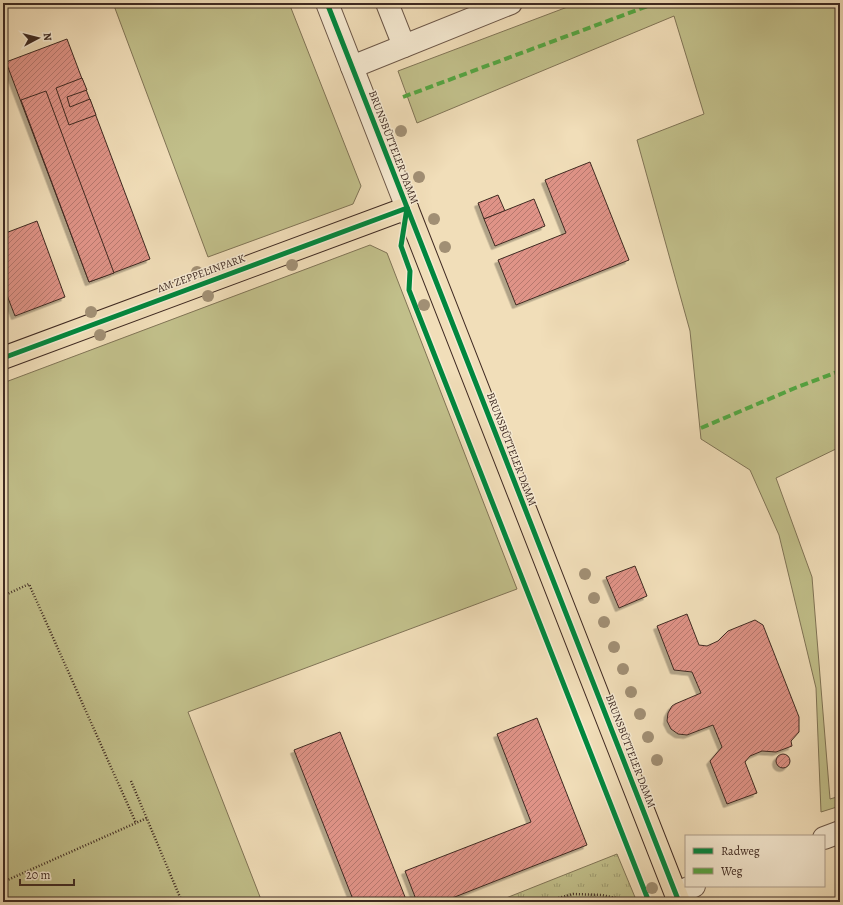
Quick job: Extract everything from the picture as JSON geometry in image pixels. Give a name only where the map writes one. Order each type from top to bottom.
[{"type":"main road","name":"AM ZEPPELINPARK","points":[[3,358],[407,208]]},
{"type":"main road","name":"BRUNSBÜTTELER DAMM","points":[[407,208],[683,894]]},
{"type":"street","name":"BRUNSBÜTTELER DAMM","points":[[327,3],[407,208]]},
{"type":"street","points":[[387,3],[404,46]]},
{"type":"street","points":[[352,67],[510,3]]},
{"type":"street","points":[[825,838],[840,832]]},
{"type":"path","points":[[3,596],[29,584],[136,823]]},
{"type":"path","points":[[131,781],[182,902]]},
{"type":"path","points":[[3,882],[147,818]]},
{"type":"path","points":[[544,902],[573,894],[602,895],[632,902]]},
{"type":"green space","points":[[113,3],[289,3],[361,186],[353,204],[208,257]]},
{"type":"green space","points":[[578,3],[840,3],[840,447],[776,478],[812,577],[830,799],[840,796],[840,806],[821,812],[816,688],[779,535],[750,470],[701,439],[690,331],[637,140],[704,114],[674,16],[417,123],[398,71]]},
{"type":"green space","points":[[370,245],[387,253],[517,589],[188,712],[262,902],[3,902],[3,383]]},
{"type":"green space","points":[[617,854],[637,902],[496,902]]},
{"type":"building","points":[[67,39],[150,259],[89,282],[6,62]]},
{"type":"building","points":[[82,78],[87,90],[67,97],[70,107],[90,99],[96,115],[69,125],[56,88]]},
{"type":"building","points":[[46,91],[114,273],[89,282],[21,100]]},
{"type":"building","points":[[590,162],[629,260],[516,305],[498,260],[566,233],[545,180]]},
{"type":"building","points":[[498,195],[505,211],[484,219],[478,203]]},
{"type":"building","points":[[534,199],[545,226],[495,246],[484,219]]},
{"type":"building","points":[[37,221],[65,297],[15,316],[3,285],[3,234]]},
{"type":"building","points":[[635,566],[647,596],[619,608],[606,577]]},
{"type":"building","points":[[687,614],[699,645],[707,646],[718,641],[728,631],[755,620],[763,625],[799,717],[799,732],[791,741],[792,746],[776,752],[762,751],[750,756],[745,762],[757,793],[727,804],[710,761],[722,747],[713,725],[687,735],[678,734],[671,729],[667,721],[668,713],[672,706],[701,693],[692,672],[674,670],[657,626]]},
{"type":"building","points":[[537,718],[587,845],[442,902],[417,902],[405,871],[531,822],[497,734]]},
{"type":"building","points":[[340,732],[407,902],[354,902],[294,750]]},
{"type":"building","points":[[780,754],[786,754],[790,758],[790,764],[786,768],[780,768],[776,764],[776,758]]},
{"type":"marked path","points":[[403,97],[656,3]]},
{"type":"marked path","points":[[701,428],[795,388],[840,371]]},
{"type":"cycle path","points":[[327,3],[679,902]]},
{"type":"cycle path","points":[[407,208],[401,246],[410,271],[409,290],[649,902]]},
{"type":"cycle path","points":[[3,358],[407,208]]}]
